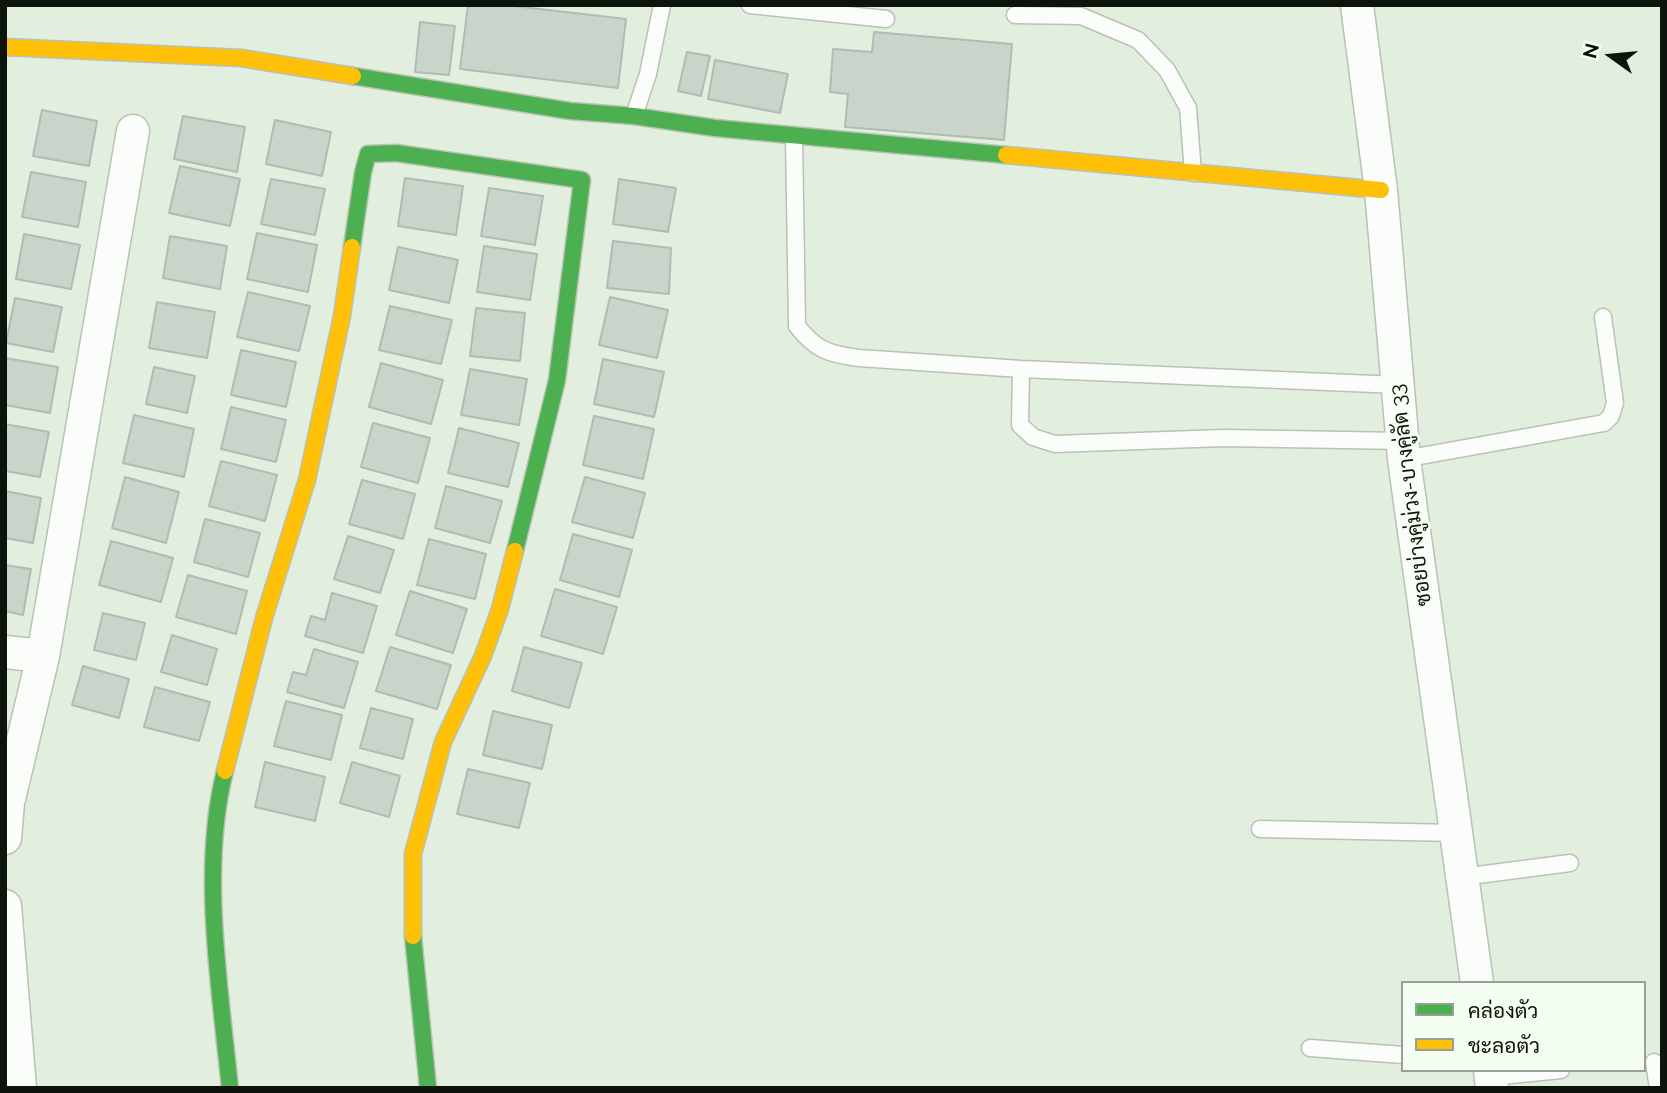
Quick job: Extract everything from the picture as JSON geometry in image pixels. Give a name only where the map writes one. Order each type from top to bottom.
[{"type":"street","name":"ซอยบ่างคู่ม่วง-บางคู่ลัด 33","points":[[1357,5],[1381,190],[1403,450],[1477,981]]},
{"type":"street","points":[[5,47],[241,58],[570,111],[634,116],[715,128],[1381,190]]},
{"type":"street","points":[[5,838],[8,803],[43,656],[134,131]]},
{"type":"street","points":[[230,1088],[216,943],[213,844],[217,802],[264,618],[307,480],[342,316],[363,172],[368,155],[372,153],[396,153],[582,180],[557,380],[537,470],[500,609],[443,742],[413,854],[414,932],[428,1088]]},
{"type":"street","points":[[5,652],[43,656]]},
{"type":"street","points":[[5,906],[20,1088]]},
{"type":"lane","points":[[634,116],[648,74],[662,5]]},
{"type":"lane","points":[[750,5],[886,19]]},
{"type":"lane","points":[[1015,15],[1082,11],[1138,40],[1167,69],[1188,108],[1193,173]]},
{"type":"lane","points":[[794,136],[797,326],[819,349],[839,355],[1021,369],[1398,385]]},
{"type":"lane","points":[[1021,369],[1020,425],[1033,437],[1055,444],[1223,438],[1403,450],[1604,424],[1611,416],[1615,403],[1603,317]]},
{"type":"lane","points":[[1260,829],[1456,833]]},
{"type":"lane","points":[[1462,877],[1570,863]]},
{"type":"lane","points":[[1310,1048],[1401,1055]]},
{"type":"lane","points":[[1653,1062],[1658,1088]]},
{"type":"lane","points":[[1491,1078],[1544,1072]]},
{"type":"building","points":[[468,5],[505,5],[626,19],[618,88],[460,69]]},
{"type":"building","points":[[420,22],[455,26],[449,75],[415,72]]},
{"type":"building","points":[[874,32],[1012,44],[1004,140],[845,127],[848,94],[830,92],[833,49],[872,52]]},
{"type":"building","points":[[687,52],[710,56],[701,96],[678,91]]},
{"type":"building","points":[[715,60],[788,74],[780,113],[708,99]]},
{"type":"building","points":[[42,110],[97,121],[89,166],[33,156]]},
{"type":"building","points":[[183,116],[245,127],[237,172],[174,159]]},
{"type":"building","points":[[275,120],[331,132],[322,176],[266,164]]},
{"type":"building","points":[[180,166],[240,179],[230,226],[169,213]]},
{"type":"building","points":[[31,172],[86,182],[78,227],[22,217]]},
{"type":"building","points":[[405,178],[463,186],[456,235],[398,226]]},
{"type":"building","points":[[271,179],[325,189],[315,235],[261,224]]},
{"type":"building","points":[[619,179],[676,188],[668,232],[613,224]]},
{"type":"building","points":[[489,188],[543,196],[535,245],[481,236]]},
{"type":"building","points":[[257,233],[317,245],[308,292],[247,279]]},
{"type":"building","points":[[24,234],[80,245],[71,289],[16,279]]},
{"type":"building","points":[[170,236],[227,246],[220,289],[163,278]]},
{"type":"building","points":[[613,241],[671,248],[669,294],[607,288]]},
{"type":"building","points":[[484,246],[537,254],[530,300],[477,292]]},
{"type":"building","points":[[398,247],[458,260],[449,303],[389,290]]},
{"type":"building","points":[[248,292],[310,306],[299,351],[237,337]]},
{"type":"building","points":[[610,297],[668,310],[657,358],[599,345]]},
{"type":"building","points":[[15,298],[62,307],[53,352],[6,343]]},
{"type":"building","points":[[157,302],[215,312],[207,358],[149,348]]},
{"type":"building","points":[[390,306],[452,320],[441,364],[379,350]]},
{"type":"building","points":[[476,308],[525,313],[520,361],[470,356]]},
{"type":"building","points":[[241,350],[296,362],[286,407],[231,395]]},
{"type":"building","points":[[5,358],[58,367],[50,413],[5,405]]},
{"type":"building","points":[[603,359],[664,372],[654,417],[594,404]]},
{"type":"building","points":[[381,363],[443,380],[431,424],[369,407]]},
{"type":"building","points":[[154,367],[195,376],[187,413],[146,404]]},
{"type":"building","points":[[470,369],[527,379],[519,425],[461,415]]},
{"type":"building","points":[[231,407],[286,420],[276,462],[221,449]]},
{"type":"building","points":[[134,415],[194,429],[184,477],[123,463]]},
{"type":"building","points":[[594,416],[654,429],[643,479],[583,465]]},
{"type":"building","points":[[373,423],[430,438],[418,483],[361,467]]},
{"type":"building","points":[[5,424],[49,432],[40,477],[5,471]]},
{"type":"building","points":[[459,428],[519,443],[508,487],[448,473]]},
{"type":"building","points":[[221,461],[277,475],[265,521],[209,506]]},
{"type":"building","points":[[125,477],[179,492],[166,543],[112,528]]},
{"type":"building","points":[[585,477],[645,493],[633,538],[572,522]]},
{"type":"building","points":[[362,480],[415,494],[403,539],[349,524]]},
{"type":"building","points":[[446,486],[502,501],[490,543],[435,528]]},
{"type":"building","points":[[5,491],[41,498],[33,543],[5,538]]},
{"type":"building","points":[[205,519],[260,533],[248,577],[194,562]]},
{"type":"building","points":[[573,534],[632,550],[619,597],[560,580]]},
{"type":"building","points":[[348,536],[394,550],[380,593],[334,579]]},
{"type":"building","points":[[429,539],[486,554],[475,599],[417,585]]},
{"type":"building","points":[[111,541],[173,558],[161,602],[99,585]]},
{"type":"building","points":[[5,565],[31,569],[23,615],[5,611]]},
{"type":"building","points":[[188,575],[247,591],[236,634],[176,617]]},
{"type":"building","points":[[555,589],[617,607],[603,654],[541,636]]},
{"type":"building","points":[[410,591],[467,609],[453,653],[396,635]]},
{"type":"building","points":[[332,593],[377,606],[363,653],[305,636],[311,616],[325,620]]},
{"type":"building","points":[[103,613],[145,623],[136,660],[94,650]]},
{"type":"building","points":[[172,635],[217,649],[207,685],[161,672]]},
{"type":"building","points":[[390,647],[451,665],[437,709],[376,691]]},
{"type":"building","points":[[524,647],[582,663],[569,708],[512,691]]},
{"type":"building","points":[[314,649],[358,662],[344,708],[287,692],[293,672],[306,675]]},
{"type":"building","points":[[83,666],[129,679],[119,718],[72,705]]},
{"type":"building","points":[[155,687],[210,702],[199,741],[144,727]]},
{"type":"building","points":[[286,701],[342,715],[331,760],[274,746]]},
{"type":"building","points":[[371,708],[413,719],[403,759],[360,748]]},
{"type":"building","points":[[493,711],[552,725],[542,769],[483,755]]},
{"type":"building","points":[[265,762],[325,777],[315,821],[255,807]]},
{"type":"building","points":[[352,762],[400,776],[389,817],[340,803]]},
{"type":"building","points":[[468,769],[530,783],[519,828],[457,814]]},
{"type":"traffic: fast","points":[[353,76],[570,111],[634,116],[715,128],[1006,155]]},
{"type":"traffic: fast","points":[[352,247],[368,154],[396,153],[582,180],[557,380],[515,551]]},
{"type":"traffic: fast","points":[[225,771],[218,808],[213,888],[217,970],[230,1088]]},
{"type":"traffic: fast","points":[[413,936],[428,1088]]},
{"type":"traffic: slow","points":[[5,47],[241,58],[353,76]]},
{"type":"traffic: slow","points":[[1006,155],[1381,190]]},
{"type":"traffic: slow","points":[[225,771],[264,618],[307,480],[342,316],[352,247]]},
{"type":"traffic: slow","points":[[413,936],[413,854],[443,742],[483,656],[500,609],[515,551]]}]
